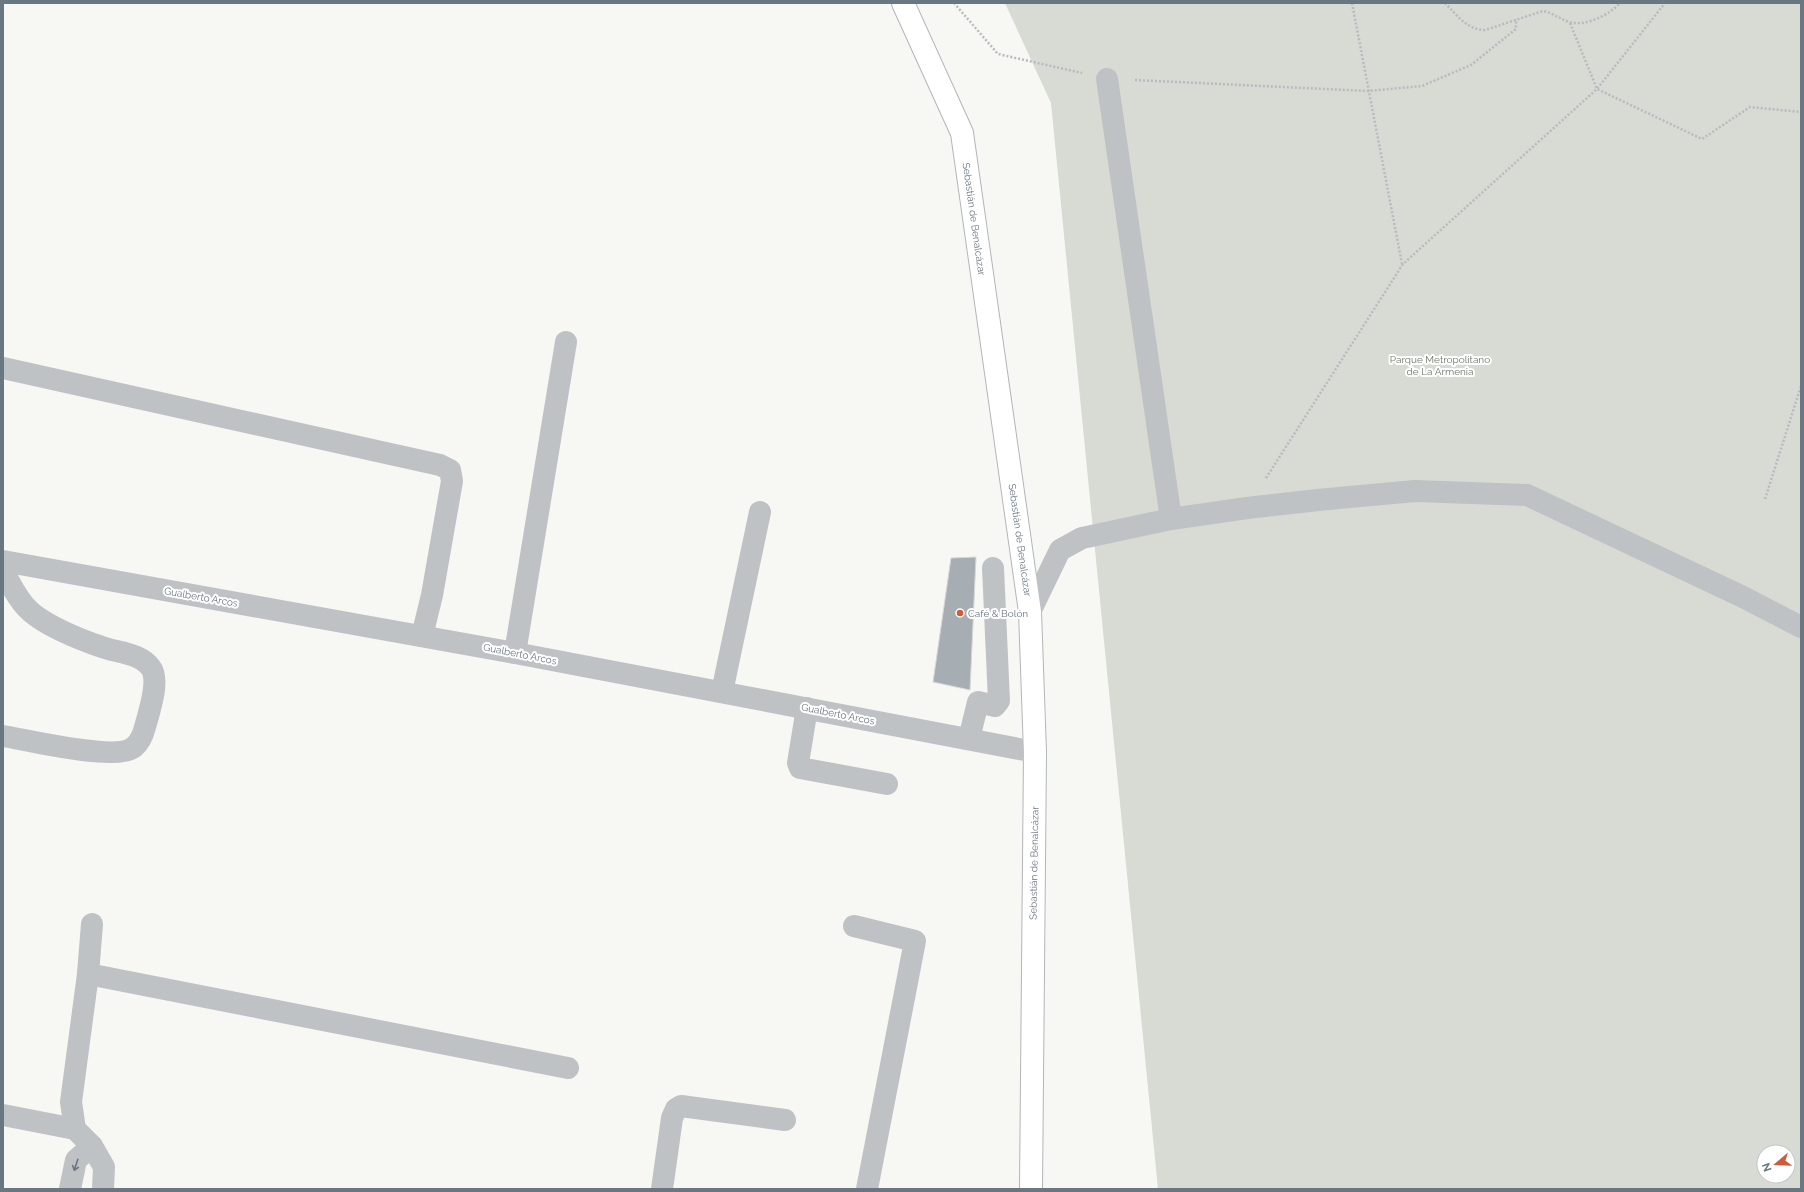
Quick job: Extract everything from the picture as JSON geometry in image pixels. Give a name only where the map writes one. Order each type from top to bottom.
[{"type":"main road","name":"Sebastián de Benalcázar","points":[[903,3],[962,133],[1030,612],[1035,752],[1031,1189]]},
{"type":"street","points":[[1106,79],[1171,519]]},
{"type":"street","points":[[515,653],[566,342]]},
{"type":"street","points":[[3,368],[432,464],[450,470],[452,481],[432,595],[422,636]]},
{"type":"street","points":[[1030,612],[1060,550],[1082,538],[1171,519],[1247,508],[1415,491],[1527,495],[1741,596],[1801,627]]},
{"type":"street","points":[[722,692],[760,512]]},
{"type":"street","name":"Gualberto Arcos","points":[[3,561],[515,653],[1035,752]]},
{"type":"street","points":[[969,739],[978,702],[995,706],[999,701],[993,568]]},
{"type":"street","points":[[3,736],[102,753],[121,753],[133,748],[143,737],[153,694],[154,680],[152,669],[142,658],[83,640],[48,623],[26,607],[5,580]]},
{"type":"street","points":[[807,708],[798,763],[800,768],[887,784]]},
{"type":"street","points":[[75,1129],[70,1102],[88,974],[92,924]]},
{"type":"street","points":[[854,926],[915,941],[867,1189]]},
{"type":"street","points":[[88,974],[568,1068]]},
{"type":"street","points":[[662,1189],[672,1118],[676,1109],[681,1106],[785,1120]]},
{"type":"street","points":[[3,1115],[75,1129],[92,1146],[104,1167],[103,1189]]},
{"type":"street","points":[[70,1189],[76,1160],[92,1146]]},
{"type":"path","points":[[954,3],[998,54],[1106,79],[1368,90],[1422,86],[1471,65],[1516,29],[1516,19]]},
{"type":"path","points":[[1352,3],[1403,264]]},
{"type":"path","points":[[1445,3],[1467,25],[1476,30],[1485,30],[1544,11],[1570,22],[1582,24],[1601,17],[1620,3]]},
{"type":"path","points":[[1247,508],[1403,264],[1597,89],[1665,3]]},
{"type":"path","points":[[1570,22],[1597,89],[1702,139],[1750,107],[1801,112]]},
{"type":"path","points":[[1765,499],[1801,386]]},
{"type":"green space","name":"Parque Metropolitano de La Armenia","points":[[1005,3],[1801,3],[1801,1189],[1158,1189],[1051,103]]},
{"type":"building","points":[[976,557],[970,690],[933,682],[951,558]]},
{"type":"place","name":"Café & Bolón","points":[[960,613]]}]
